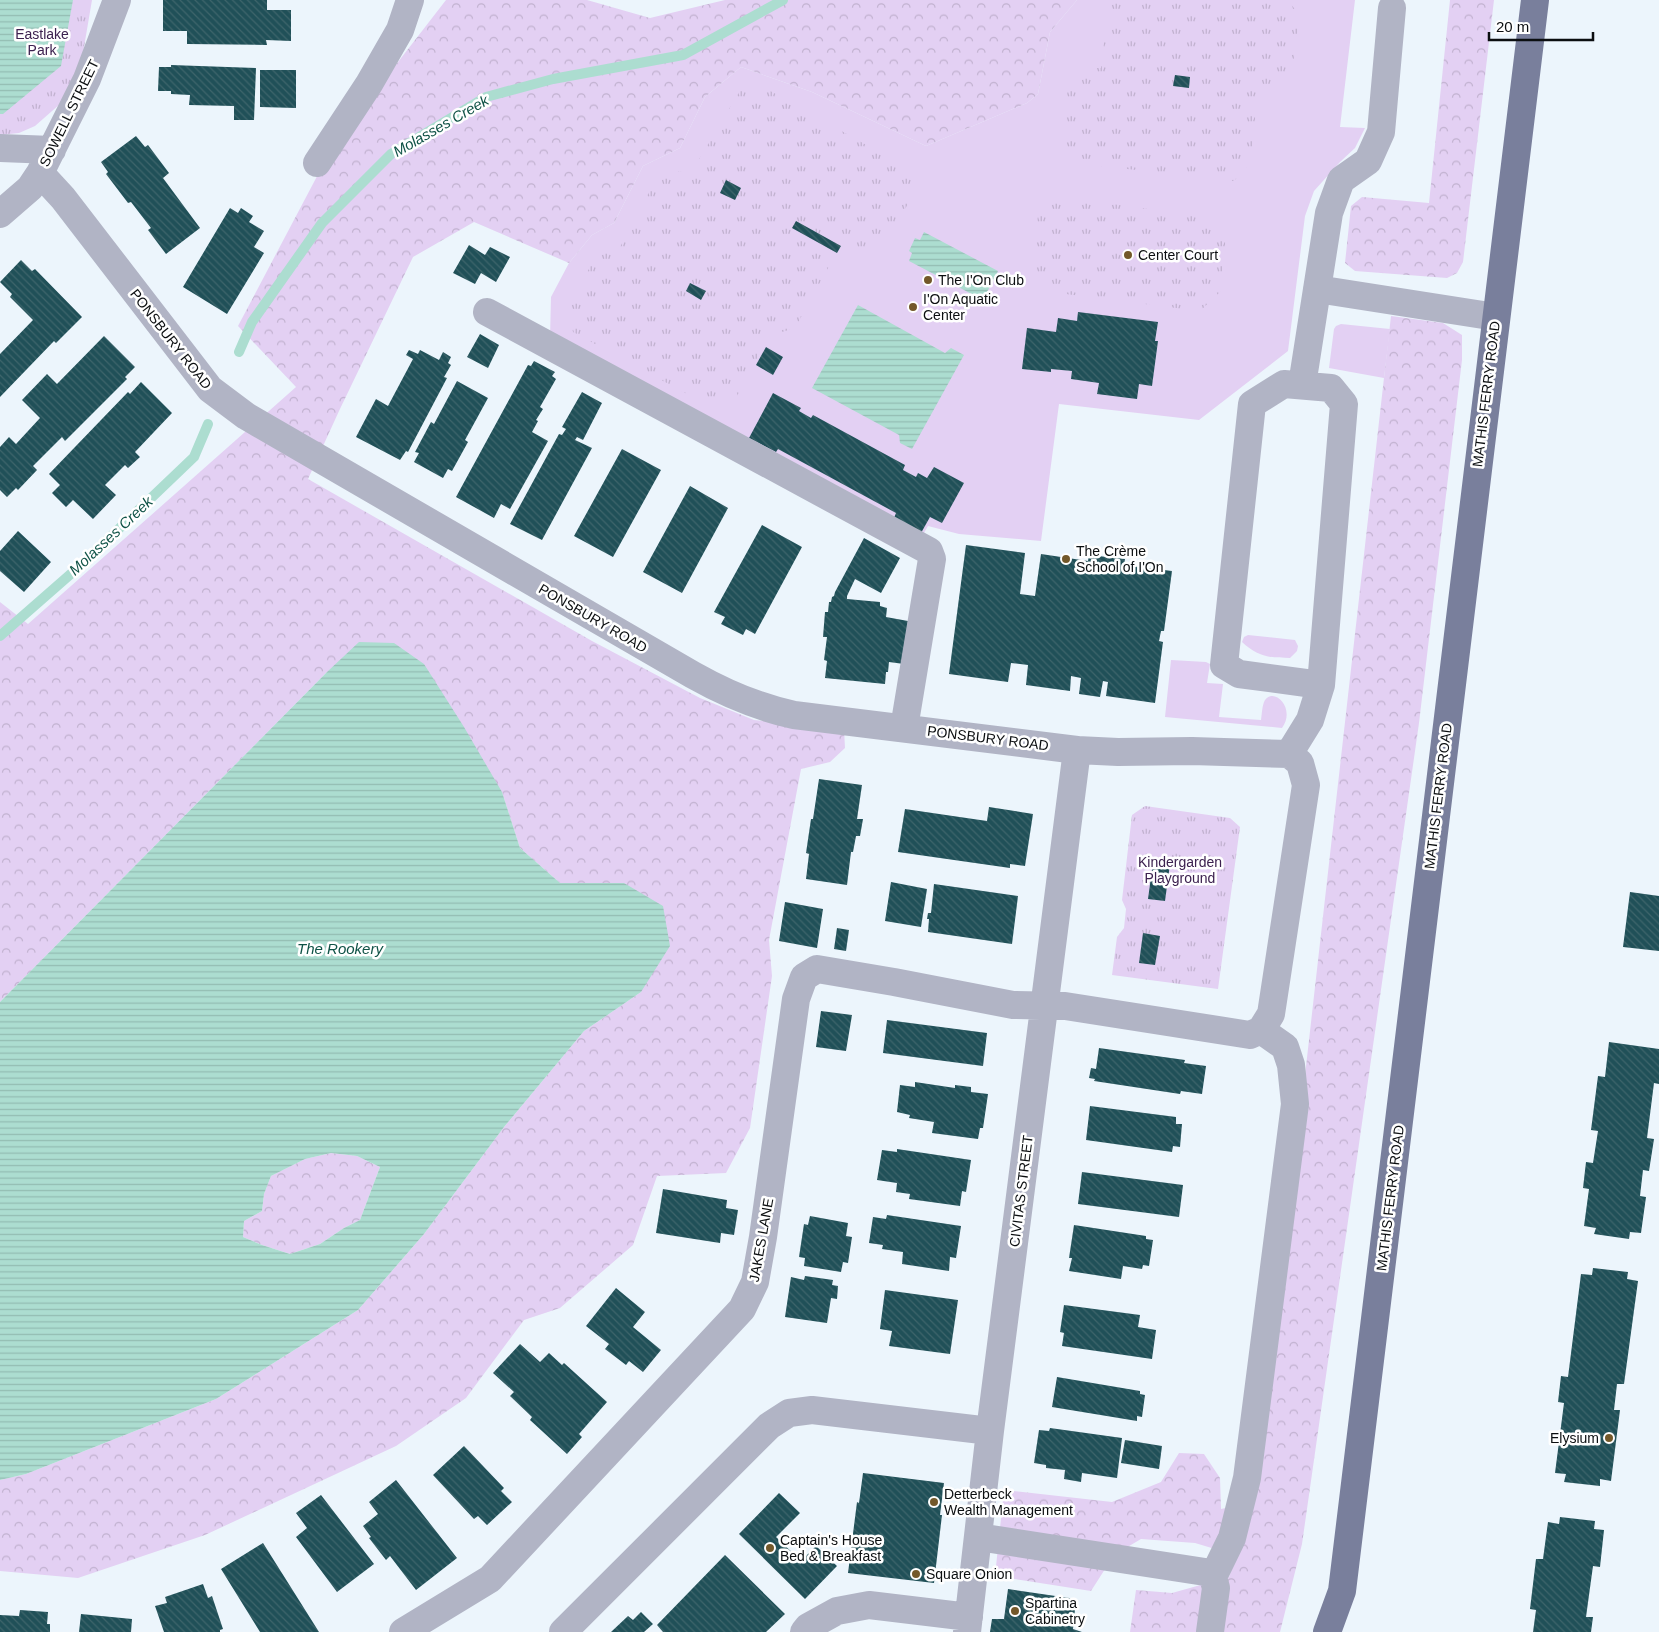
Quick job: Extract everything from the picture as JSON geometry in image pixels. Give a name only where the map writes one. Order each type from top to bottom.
[{"type":"main road","name":"MATHIS FERRY ROAD","points":[[1327,1632],[1342,1591],[1535,0]]},
{"type":"main road","name":"MATHIS FERRY ROAD","points":[[1342,1591],[1348,1632]]},
{"type":"street","name":"SOWELL STREET","points":[[0,214],[30,188],[46,161],[87,79],[117,0]]},
{"type":"street","points":[[317,162],[369,84],[396,38],[410,0]]},
{"type":"street","points":[[1302,385],[1329,214],[1341,180],[1368,161],[1381,132],[1392,8]]},
{"type":"street","points":[[0,148],[46,161]]},
{"type":"street","name":"PONSBURY ROAD","points":[[46,161],[63,198],[210,389],[246,416],[721,690],[776,712],[1077,750],[1289,754]]},
{"type":"street","points":[[1317,289],[1496,317]]},
{"type":"street","points":[[487,312],[929,551],[932,559],[904,728]]},
{"type":"street","points":[[1210,1632],[1216,1588],[1214,1577],[1232,1538],[1247,1478],[1295,1104],[1292,1065],[1285,1047],[1261,1030],[1271,1014],[1306,785],[1300,763],[1289,754],[1310,720],[1320,685],[1344,404],[1331,388],[1284,384],[1252,404],[1224,665],[1239,674],[1320,685]]},
{"type":"street","name":"CIVITAS STREET","points":[[968,1624],[990,1431],[1077,750]]},
{"type":"street","name":"JAKES LANE","points":[[403,1632],[490,1579],[742,1309],[755,1282],[795,1007],[804,977],[817,970],[894,982],[1013,1005],[1065,1006],[1250,1035],[1261,1030]]},
{"type":"street","points":[[563,1632],[769,1426],[789,1413],[812,1410],[990,1431]]},
{"type":"street","points":[[978,1537],[1205,1572],[1214,1577]]},
{"type":"street","points":[[804,1632],[808,1627],[837,1611],[869,1605],[968,1624]]},
{"type":"green space","name":"Eastlake Park","points":[[0,0],[92,0],[83,53],[60,104],[35,126],[19,133],[0,135]]},
{"type":"green space","points":[[446,0],[587,0],[650,18],[725,0],[1077,0],[1050,32],[1038,94],[1027,103],[926,146],[812,92],[741,67],[705,97],[680,148],[643,166],[614,223],[592,235],[569,263],[474,222],[413,257],[308,479],[592,641],[700,698],[754,720],[844,729],[845,748],[830,762],[801,769],[769,940],[772,976],[750,1128],[726,1173],[657,1176],[633,1245],[560,1308],[524,1320],[466,1398],[396,1446],[205,1535],[78,1578],[0,1571],[0,1480],[26,1474],[216,1399],[358,1310],[424,1234],[504,1127],[584,1031],[641,992],[624,883],[560,883],[520,848],[502,792],[327,672],[0,1002],[0,602],[28,624],[296,387],[238,326],[333,146]]},
{"type":"green space","name":"The I'On Club","points":[[1077,0],[1355,0],[1340,127],[1365,128],[1355,148],[1314,191],[1305,216],[1288,351],[1199,420],[1059,404],[1041,541],[959,534],[928,526],[921,538],[550,338],[551,297],[569,263],[592,235],[614,223],[643,166],[680,148],[705,97],[741,67],[812,92],[926,146],[1027,103],[1038,94],[1050,32]]},
{"type":"green space","points":[[1109,0],[1287,0],[1300,15],[1291,77],[1274,93],[1258,92],[1250,164],[1234,181],[1074,163],[1060,144],[1069,81],[1087,68],[1101,68]]},
{"type":"green space","points":[[1450,0],[1494,0],[1463,262],[1457,273],[1447,278],[1355,271],[1345,263],[1351,206],[1362,197],[1429,203]]},
{"type":"green space","points":[[760,85],[909,169],[915,192],[885,243],[863,252],[843,241],[795,328],[769,336],[736,398],[711,407],[573,332],[568,310],[596,255],[619,249],[657,177],[680,171],[689,176],[741,89]]},
{"type":"green space","points":[[1054,196],[1213,218],[1226,235],[1220,292],[1200,311],[1042,291],[1029,273],[1039,209]]},
{"type":"green space","points":[[1391,316],[1443,323],[1462,335],[1462,360],[1419,723],[1302,1544],[1280,1632],[1130,1632],[1136,1590],[1172,1593],[1229,1577],[1235,1555],[1195,1543],[1141,1539],[1114,1555],[1091,1591],[995,1576],[1004,1490],[1112,1502],[1161,1482],[1179,1453],[1204,1454],[1220,1478],[1221,1509],[1240,1505],[1262,1455]]},
{"type":"green space","points":[[1341,324],[1390,329],[1384,378],[1329,368],[1334,329]]},
{"type":"green space","points":[[1248,635],[1295,640],[1298,646],[1297,651],[1290,658],[1264,656],[1253,651],[1242,642],[1244,637]]},
{"type":"green space","points":[[1171,660],[1206,662],[1210,664],[1207,683],[1223,684],[1219,717],[1261,720],[1265,700],[1274,696],[1285,707],[1286,721],[1282,728],[1165,717]]},
{"type":"green space","name":"Kindergarden Playground","points":[[1145,806],[1230,818],[1240,827],[1218,989],[1112,975],[1117,937],[1124,928],[1126,909],[1122,900],[1132,815]]},
{"type":"green space","points":[[331,1153],[357,1156],[380,1167],[360,1220],[320,1244],[290,1254],[243,1237],[244,1221],[262,1211],[264,1194],[271,1176],[305,1159]]},
{"type":"water","name":"Eastlake Park","points":[[0,0],[73,0],[61,66],[3,114],[0,114]]},
{"type":"water","points":[[924,232],[998,271],[983,300],[909,261],[912,253],[909,251],[915,238],[920,240]]},
{"type":"water","points":[[858,305],[945,353],[951,348],[964,355],[912,449],[900,443],[899,435],[812,388]]},
{"type":"water","name":"The Rookery","points":[[359,642],[394,643],[424,664],[502,792],[520,848],[560,883],[624,883],[663,906],[670,946],[641,992],[584,1031],[504,1127],[424,1234],[358,1310],[216,1399],[26,1474],[0,1480],[0,1002]],"holes":[[[331,1153],[357,1156],[380,1167],[360,1220],[320,1244],[290,1254],[243,1237],[244,1221],[262,1211],[264,1194],[271,1176],[305,1159]]]},
{"type":"building","points":[[163,0],[267,0],[267,10],[291,10],[291,41],[266,40],[267,45],[187,44],[187,31],[163,31]]},
{"type":"building","points":[[171,65],[256,68],[254,120],[234,120],[234,106],[189,105],[190,95],[171,94],[171,91],[158,91],[159,67],[171,67]]},
{"type":"building","points":[[260,70],[296,70],[296,108],[260,107]]},
{"type":"building","points":[[1175,75],[1190,77],[1189,88],[1173,86]]},
{"type":"building","points":[[136,136],[145,147],[148,145],[169,173],[163,178],[200,228],[166,254],[148,230],[151,228],[131,202],[128,203],[106,174],[108,172],[101,162]]},
{"type":"building","points":[[726,180],[741,188],[735,200],[720,193]]},
{"type":"building","points":[[230,208],[238,213],[241,208],[253,216],[249,222],[264,231],[254,247],[264,253],[227,314],[183,287]]},
{"type":"building","points":[[796,221],[841,246],[837,253],[792,228]]},
{"type":"building","points":[[469,245],[485,255],[490,247],[510,257],[496,282],[481,273],[475,284],[453,273]]},
{"type":"building","points":[[21,260],[32,271],[35,269],[82,317],[56,343],[54,341],[0,397],[0,354],[33,320],[10,297],[12,294],[0,282]]},
{"type":"building","points":[[690,283],[706,291],[701,300],[686,291]]},
{"type":"building","points":[[1078,312],[1158,322],[1155,341],[1158,341],[1152,386],[1139,384],[1137,399],[1097,394],[1099,383],[1071,379],[1072,371],[1051,369],[1051,372],[1022,369],[1027,328],[1056,332],[1058,318],[1077,321]]},
{"type":"building","points":[[480,334],[499,345],[488,368],[467,357]]},
{"type":"building","points":[[104,336],[135,367],[125,377],[127,379],[65,441],[62,437],[33,466],[37,470],[18,490],[16,488],[7,497],[0,490],[0,447],[9,437],[16,444],[40,418],[22,400],[47,374],[57,384]]},
{"type":"building","points":[[766,347],[783,357],[773,375],[756,365]]},
{"type":"building","points":[[409,350],[418,354],[420,350],[439,360],[443,352],[451,357],[448,363],[451,365],[444,377],[447,378],[408,452],[406,451],[400,460],[356,437],[376,399],[388,406],[413,359],[406,355]]},
{"type":"building","points":[[534,361],[555,372],[552,376],[556,379],[540,407],[543,409],[536,420],[538,421],[532,432],[548,441],[510,509],[501,504],[494,518],[456,497],[528,365],[531,366]]},
{"type":"building","points":[[457,381],[488,398],[465,440],[468,442],[452,471],[448,469],[443,478],[414,462],[419,453],[415,452],[431,422],[434,424]]},
{"type":"building","points":[[141,382],[172,413],[135,452],[140,457],[128,468],[125,465],[105,485],[116,495],[93,519],[73,500],[66,507],[52,493],[60,485],[49,474],[128,392],[130,394]]},
{"type":"building","points":[[582,392],[602,403],[583,440],[577,437],[575,440],[592,448],[542,540],[510,524],[559,434],[562,435],[566,429],[562,427]]},
{"type":"building","points":[[773,393],[801,408],[799,411],[811,418],[813,415],[905,465],[903,470],[916,477],[918,473],[927,478],[934,467],[964,483],[942,523],[930,517],[921,533],[894,518],[896,513],[778,449],[776,452],[749,438]]},
{"type":"building","points":[[622,449],[661,470],[613,557],[574,536]]},
{"type":"building","points":[[690,486],[728,508],[682,593],[643,572]]},
{"type":"building","points":[[762,525],[802,547],[755,634],[746,629],[743,635],[721,624],[725,617],[714,612]]},
{"type":"building","points":[[18,531],[51,562],[24,592],[0,571],[0,551]]},
{"type":"building","points":[[864,538],[900,558],[881,593],[855,579],[847,596],[847,599],[880,602],[880,606],[887,608],[886,617],[908,621],[904,664],[889,662],[885,684],[825,678],[827,661],[824,660],[827,637],[823,637],[825,612],[828,612],[829,602],[831,602]]},
{"type":"building","points":[[966,545],[1025,553],[1020,594],[1035,596],[1041,554],[1088,561],[1089,555],[1125,559],[1124,565],[1172,571],[1164,631],[1161,631],[1159,641],[1163,642],[1155,703],[1106,696],[1108,682],[1103,681],[1100,697],[1079,694],[1081,678],[1071,676],[1070,691],[1026,685],[1028,665],[1011,663],[1008,682],[949,674]]},
{"type":"building","points":[[819,779],[862,785],[857,819],[863,819],[860,836],[856,836],[853,852],[851,852],[847,885],[806,879],[809,854],[806,853]]},
{"type":"building","points":[[989,807],[1033,814],[1025,866],[1010,864],[1010,868],[898,852],[905,809],[987,821]]},
{"type":"building","points":[[1153,862],[1170,864],[1165,901],[1148,899]]},
{"type":"building","points":[[891,882],[927,889],[921,927],[885,921]]},
{"type":"building","points":[[934,884],[1018,896],[1012,944],[928,932],[929,919],[927,919],[928,913],[931,913]]},
{"type":"building","points":[[1630,892],[1659,896],[1659,951],[1623,947]]},
{"type":"building","points":[[785,902],[823,909],[817,948],[779,941]]},
{"type":"building","points":[[837,928],[849,930],[846,951],[834,949]]},
{"type":"building","points":[[1143,933],[1160,936],[1155,965],[1139,963]]},
{"type":"building","points":[[821,1011],[852,1015],[846,1051],[816,1047]]},
{"type":"building","points":[[887,1020],[987,1033],[983,1066],[883,1053]]},
{"type":"building","points":[[1609,1042],[1659,1049],[1659,1084],[1654,1083],[1647,1138],[1654,1139],[1649,1171],[1643,1170],[1640,1196],[1646,1197],[1641,1233],[1630,1232],[1629,1239],[1594,1234],[1596,1228],[1584,1226],[1589,1189],[1583,1188],[1586,1162],[1593,1163],[1598,1131],[1591,1130],[1598,1076],[1605,1077]]},
{"type":"building","points":[[1099,1048],[1185,1060],[1184,1063],[1206,1066],[1202,1094],[1181,1091],[1180,1094],[1094,1081],[1095,1079],[1089,1078],[1091,1068],[1096,1069]]},
{"type":"building","points":[[915,1082],[955,1088],[955,1085],[971,1087],[971,1092],[988,1094],[983,1128],[980,1128],[978,1139],[932,1133],[934,1122],[909,1118],[910,1115],[897,1112],[900,1085],[915,1087]]},
{"type":"building","points":[[1090,1106],[1176,1117],[1176,1124],[1182,1124],[1180,1147],[1173,1146],[1172,1152],[1086,1140]]},
{"type":"building","points":[[897,1149],[971,1160],[966,1192],[962,1191],[960,1206],[909,1199],[910,1194],[896,1192],[897,1183],[877,1180],[882,1150],[897,1152]]},
{"type":"building","points":[[1082,1172],[1183,1185],[1179,1217],[1078,1204]]},
{"type":"building","points":[[663,1189],[727,1200],[726,1208],[738,1210],[734,1235],[721,1233],[720,1243],[656,1233]]},
{"type":"building","points":[[887,1215],[961,1226],[956,1258],[950,1257],[949,1271],[902,1264],[903,1252],[882,1249],[883,1245],[869,1243],[873,1217],[886,1219]]},
{"type":"building","points":[[810,1216],[848,1223],[846,1236],[852,1237],[848,1263],[843,1262],[841,1272],[804,1266],[805,1258],[799,1257],[804,1224],[808,1225]]},
{"type":"building","points":[[1074,1225],[1146,1236],[1146,1239],[1153,1240],[1149,1266],[1143,1265],[1142,1269],[1123,1266],[1121,1279],[1069,1271],[1072,1258],[1069,1258]]},
{"type":"building","points":[[1593,1268],[1628,1272],[1627,1279],[1638,1281],[1624,1384],[1617,1384],[1614,1410],[1620,1410],[1611,1481],[1600,1479],[1600,1486],[1564,1482],[1566,1474],[1555,1473],[1564,1403],[1558,1402],[1561,1376],[1568,1377],[1581,1274],[1592,1275]]},
{"type":"building","points":[[805,1276],[833,1280],[832,1285],[838,1286],[837,1299],[831,1298],[827,1323],[785,1317],[791,1277],[804,1280]]},
{"type":"building","points":[[616,1288],[645,1312],[633,1327],[661,1350],[643,1372],[629,1361],[626,1365],[605,1349],[609,1344],[586,1326]]},
{"type":"building","points":[[885,1290],[958,1300],[950,1354],[889,1346],[892,1331],[880,1329]]},
{"type":"building","points":[[1064,1305],[1140,1315],[1138,1327],[1156,1330],[1152,1359],[1062,1346],[1064,1333],[1060,1332]]},
{"type":"building","points":[[520,1344],[540,1362],[549,1353],[562,1365],[564,1363],[607,1402],[579,1434],[582,1437],[567,1454],[530,1420],[532,1417],[510,1396],[514,1392],[493,1373]]},
{"type":"building","points":[[1057,1377],[1140,1391],[1140,1394],[1145,1395],[1142,1417],[1137,1416],[1137,1421],[1052,1407]]},
{"type":"building","points":[[1050,1428],[1122,1438],[1117,1478],[1082,1473],[1081,1482],[1064,1479],[1065,1470],[1046,1468],[1046,1465],[1034,1463],[1039,1430],[1049,1431]]},
{"type":"building","points":[[1125,1440],[1162,1446],[1159,1469],[1121,1463]]},
{"type":"building","points":[[464,1446],[504,1488],[501,1491],[512,1502],[487,1525],[478,1516],[474,1519],[433,1475]]},
{"type":"building","points":[[863,1473],[944,1483],[934,1583],[848,1573],[857,1502],[859,1503]]},
{"type":"building","points":[[396,1480],[457,1558],[416,1590],[390,1556],[386,1560],[369,1538],[371,1537],[363,1526],[378,1514],[369,1502]]},
{"type":"building","name":"Captain's House Bed & Breakfast","points":[[779,1493],[800,1513],[776,1537],[801,1561],[816,1546],[837,1566],[805,1599],[739,1534]]},
{"type":"building","points":[[321,1495],[374,1564],[337,1592],[296,1537],[307,1528],[296,1513]]},
{"type":"building","points":[[1560,1517],[1595,1521],[1594,1529],[1604,1530],[1600,1567],[1593,1566],[1586,1617],[1593,1617],[1591,1632],[1533,1632],[1536,1610],[1530,1609],[1536,1559],[1543,1559],[1548,1522],[1559,1524]]},
{"type":"building","points":[[263,1543],[319,1632],[260,1632],[221,1569]]},
{"type":"building","points":[[725,1555],[785,1614],[766,1632],[663,1632],[657,1625]]},
{"type":"building","points":[[203,1584],[208,1598],[212,1596],[223,1629],[220,1632],[164,1632],[155,1606],[167,1603],[165,1597]]},
{"type":"building","points":[[1008,1589],[1076,1599],[1073,1629],[1082,1632],[990,1632],[992,1619],[1004,1619]]},
{"type":"building","points":[[20,1610],[48,1612],[47,1624],[50,1624],[50,1632],[0,1632],[0,1615],[19,1616]]},
{"type":"building","points":[[641,1612],[653,1624],[644,1632],[611,1632],[628,1616],[633,1620]]},
{"type":"building","points":[[81,1614],[132,1619],[131,1632],[79,1632]]},
{"type":"waterway","name":"Molasses Creek","points":[[239,352],[252,322],[322,223],[391,154],[486,97],[553,79],[683,55],[783,0]]},
{"type":"waterway","name":"Molasses Creek","points":[[0,636],[81,565],[194,457],[208,424]]},
{"type":"place","name":"Center Court","points":[[1128,255]]},
{"type":"place","name":"The I'On Club","points":[[928,280]]},
{"type":"place","name":"I'On Aquatic Center","points":[[913,307]]},
{"type":"place","name":"The Crème School of I'On","points":[[1066,559]]},
{"type":"place","name":"Elysium","points":[[1609,1438]]},
{"type":"place","name":"Detterbeck Wealth Management","points":[[934,1502]]},
{"type":"place","name":"Captain's House Bed & Breakfast","points":[[770,1548]]},
{"type":"place","name":"Square Onion","points":[[916,1574]]},
{"type":"place","name":"Spartina Cabinetry","points":[[1015,1611]]}]
